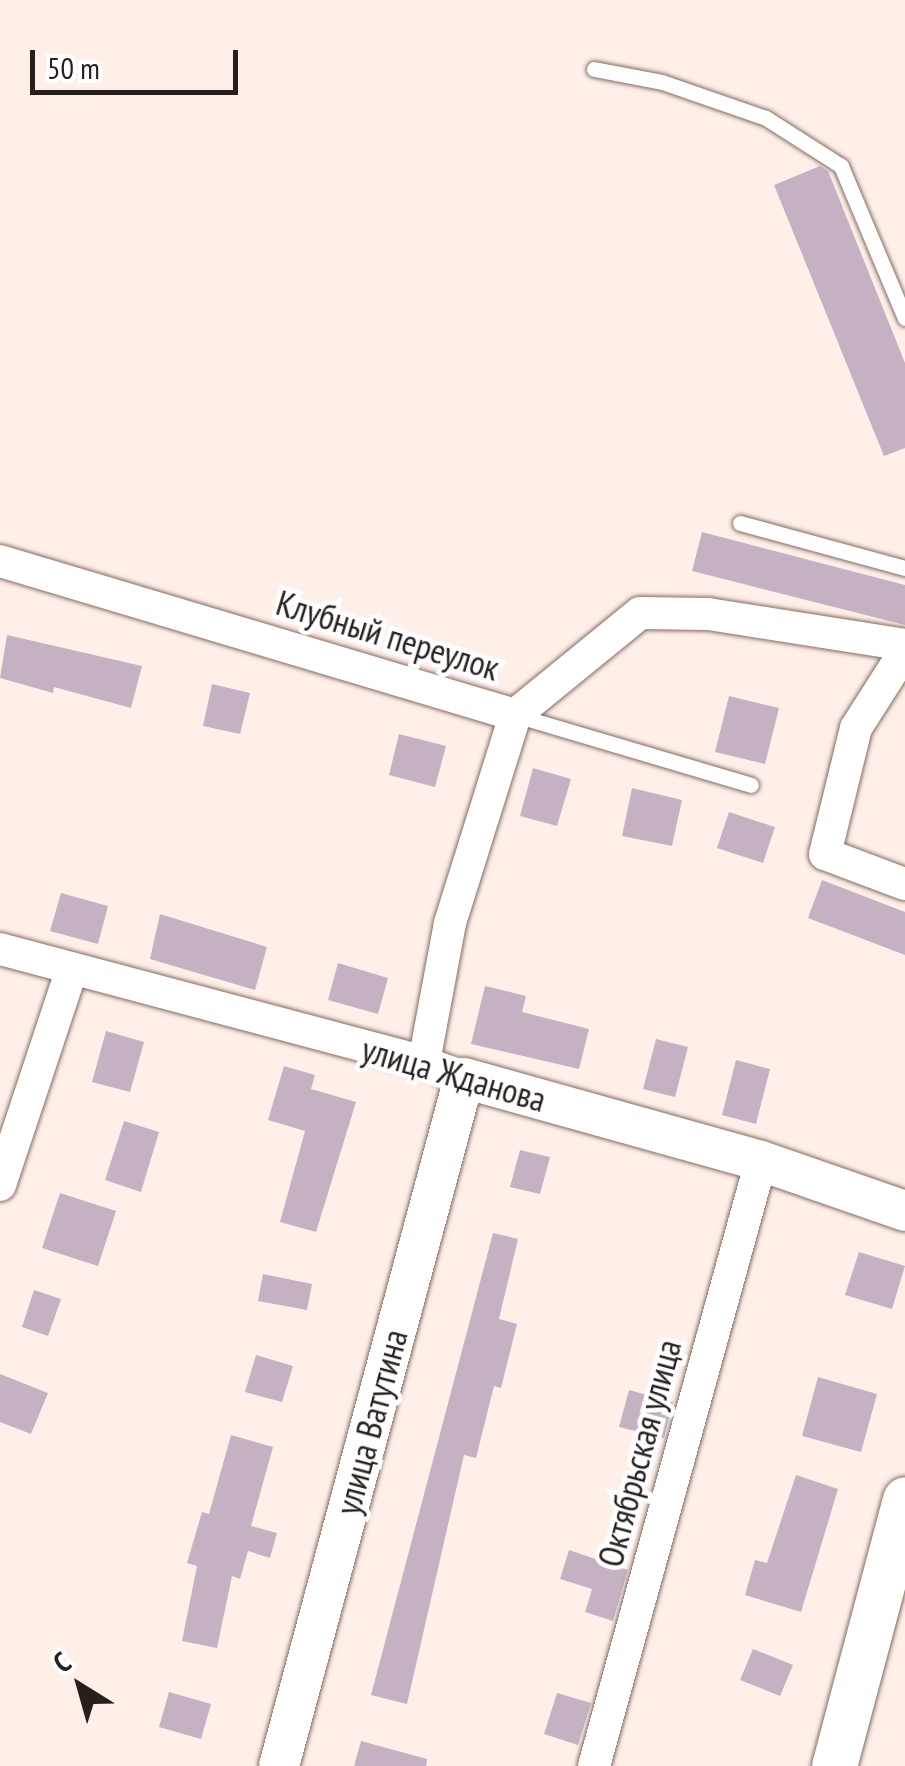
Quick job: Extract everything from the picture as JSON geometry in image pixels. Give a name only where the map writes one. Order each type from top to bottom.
[{"type":"main road","points":[[834,1766],[905,1499]]},
{"type":"street","name":"Клубный переулок","points":[[0,561],[515,715],[640,613],[708,614],[905,648]]},
{"type":"street","points":[[905,648],[856,728],[825,854],[905,884]]},
{"type":"street","points":[[424,1062],[450,923],[515,715]]},
{"type":"street","name":"улица Жданова","points":[[0,949],[424,1062],[464,1078],[761,1161],[905,1210]]},
{"type":"street","points":[[0,1186],[72,969]]},
{"type":"street","name":"улица Ватутина","points":[[278,1766],[464,1078]]},
{"type":"street","name":"Октябрьская улица","points":[[594,1766],[761,1161]]},
{"type":"lane","points":[[594,69],[662,82],[766,118],[841,166],[905,318]]},
{"type":"lane","points":[[740,523],[905,568]]},
{"type":"lane","points":[[515,715],[751,786]]},
{"type":"building","points":[[820,166],[828,171],[905,363],[905,448],[884,456],[774,185]]},
{"type":"building","points":[[702,532],[905,585],[905,625],[692,571]]},
{"type":"building","points":[[7,635],[142,666],[131,708],[54,687],[53,693],[0,678]]},
{"type":"building","points":[[212,684],[250,693],[240,734],[203,726]]},
{"type":"building","points":[[729,696],[779,708],[765,764],[715,752]]},
{"type":"building","points":[[399,734],[446,746],[435,787],[389,775]]},
{"type":"building","points":[[533,768],[571,779],[557,826],[520,816]]},
{"type":"building","points":[[632,788],[682,800],[672,846],[622,836]]},
{"type":"building","points":[[729,812],[775,827],[763,863],[717,848]]},
{"type":"building","points":[[822,880],[905,912],[905,955],[808,918]]},
{"type":"building","points":[[61,893],[108,906],[98,944],[50,931]]},
{"type":"building","points":[[160,914],[267,947],[255,990],[150,959]]},
{"type":"building","points":[[338,963],[388,978],[378,1014],[328,1000]]},
{"type":"building","points":[[485,986],[526,996],[522,1012],[589,1029],[579,1069],[471,1044]]},
{"type":"building","points":[[106,1031],[144,1042],[130,1092],[92,1082]]},
{"type":"building","points":[[656,1039],[688,1047],[675,1097],[643,1089]]},
{"type":"building","points":[[736,1060],[770,1069],[756,1124],[722,1115]]},
{"type":"building","points":[[284,1066],[315,1075],[311,1089],[356,1102],[316,1232],[280,1222],[305,1131],[268,1120]]},
{"type":"building","points":[[124,1121],[159,1132],[141,1192],[105,1180]]},
{"type":"building","points":[[520,1150],[550,1157],[540,1194],[510,1187]]},
{"type":"building","points":[[60,1193],[116,1211],[98,1266],[42,1248]]},
{"type":"building","points":[[493,1233],[518,1239],[499,1319],[517,1324],[501,1388],[494,1386],[476,1458],[464,1455],[407,1704],[371,1695]]},
{"type":"building","points":[[859,1252],[905,1266],[892,1309],[845,1295]]},
{"type":"building","points":[[263,1274],[312,1284],[307,1310],[258,1301]]},
{"type":"building","points":[[34,1290],[61,1299],[48,1336],[22,1327]]},
{"type":"building","points":[[256,1355],[293,1366],[282,1402],[245,1392]]},
{"type":"building","points":[[0,1374],[48,1393],[31,1434],[0,1422]]},
{"type":"building","points":[[818,1377],[877,1394],[861,1452],[802,1436]]},
{"type":"building","points":[[629,1390],[673,1402],[664,1438],[619,1427]]},
{"type":"building","points":[[231,1435],[273,1447],[251,1526],[277,1533],[270,1558],[248,1551],[240,1579],[232,1576],[217,1648],[182,1641],[197,1566],[187,1563],[202,1512],[209,1514]]},
{"type":"building","points":[[796,1475],[838,1489],[801,1612],[745,1595],[755,1560],[767,1563]]},
{"type":"building","points":[[569,1550],[628,1570],[613,1621],[585,1612],[592,1589],[560,1579]]},
{"type":"building","points":[[753,1649],[793,1665],[780,1696],[740,1680]]},
{"type":"building","points":[[169,1692],[211,1704],[201,1739],[159,1727]]},
{"type":"building","points":[[557,1693],[591,1703],[578,1745],[544,1734]]},
{"type":"building","points":[[361,1741],[427,1759],[426,1766],[354,1766]]}]
